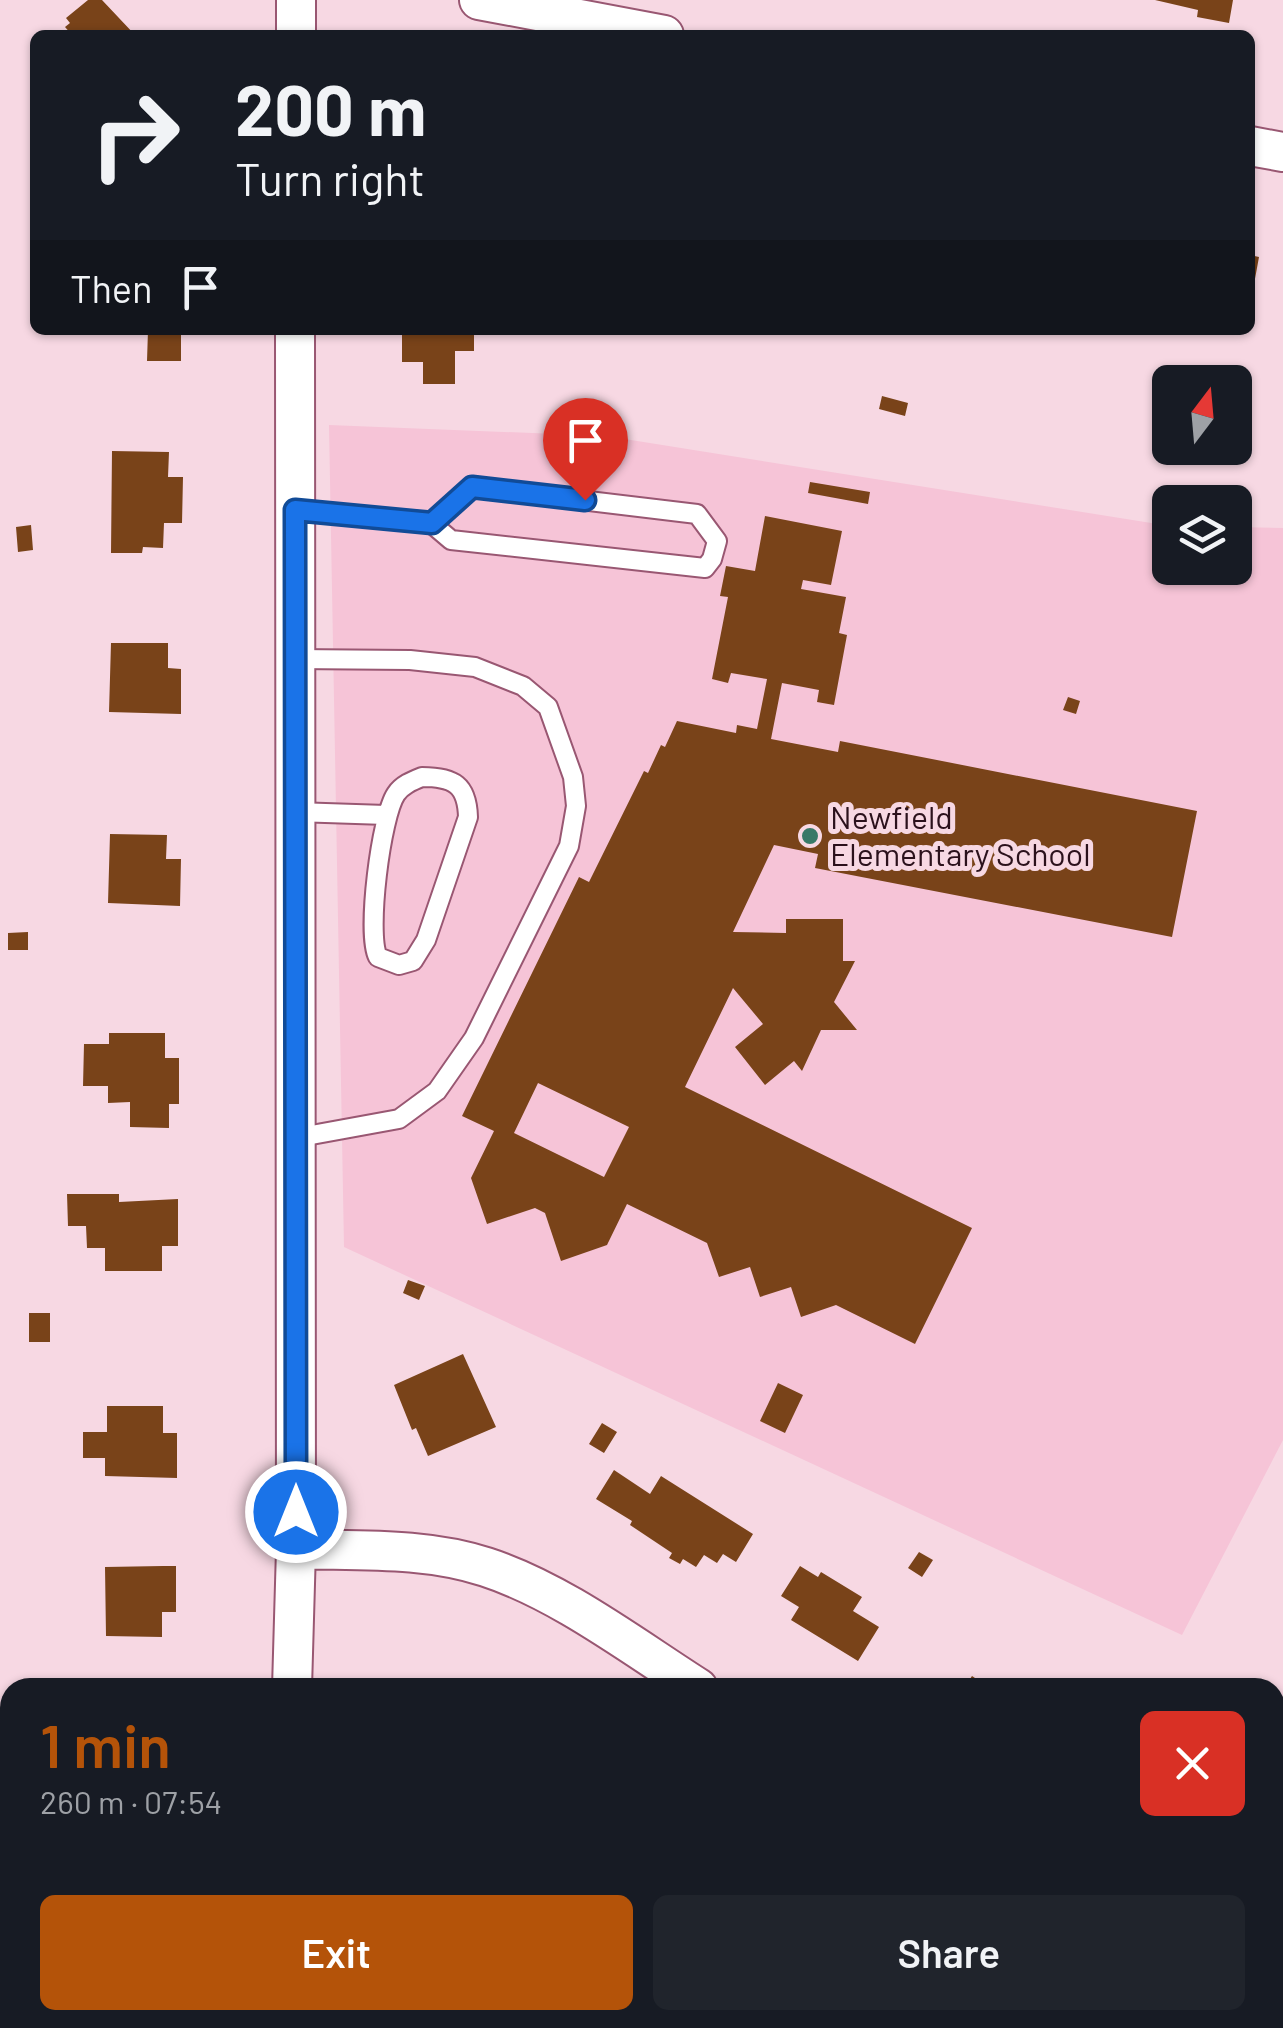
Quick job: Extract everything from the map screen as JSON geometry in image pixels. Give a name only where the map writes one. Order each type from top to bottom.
[{"type":"street","points":[[296,0],[296,30]]},
{"type":"street","points":[[479,0],[638,30]]},
{"type":"street","points":[[1255,147],[1283,152]]},
{"type":"street","points":[[292,1678],[296,1549],[295,335]]},
{"type":"street","points":[[296,1549],[429,1554],[485,1566],[538,1588],[682,1678]]},
{"type":"lane","points":[[295,510],[432,523],[451,540],[705,568],[712,560],[717,542],[697,514],[472,487],[432,523]]},
{"type":"lane","points":[[294,659],[410,660],[475,667],[522,686],[548,707],[574,776],[576,806],[569,846],[474,1038],[437,1091],[399,1119],[295,1138]]},
{"type":"lane","points":[[422,777],[448,781],[467,796],[465,832],[426,940],[413,962],[400,965],[378,956],[372,932],[386,815],[398,792],[422,777]]},
{"type":"lane","points":[[294,812],[386,815]]},
{"type":"shaded area","name":"Newfield Elementary School","points":[[329,425],[606,436],[1152,523],[1152,585],[1252,585],[1252,527],[1283,528],[1283,1440],[1182,1635],[344,1247]]},
{"type":"building","points":[[88,0],[102,0],[130,30],[68,30],[65,27],[70,23],[66,18]]},
{"type":"building","points":[[1155,0],[1233,0],[1229,23],[1197,17],[1198,10]]},
{"type":"building","points":[[148,335],[181,335],[181,361],[147,361]]},
{"type":"building","points":[[402,335],[474,335],[474,351],[455,351],[455,384],[423,384],[423,362],[402,362]]},
{"type":"building","points":[[882,396],[908,403],[905,416],[879,409]]},
{"type":"building","points":[[112,451],[169,452],[168,477],[183,477],[182,523],[164,523],[163,548],[111,553]]},
{"type":"building","points":[[810,482],[870,492],[868,504],[808,493]]},
{"type":"building","points":[[765,516],[842,531],[831,585],[803,580],[801,589],[846,597],[839,633],[847,635],[834,705],[817,702],[819,690],[782,683],[771,739],[838,752],[840,741],[1197,811],[1172,937],[815,868],[818,854],[774,845],[733,932],[786,933],[786,919],[843,919],[843,961],[855,961],[834,1002],[857,1030],[821,1030],[802,1071],[794,1061],[765,1085],[735,1047],[763,1024],[733,988],[685,1087],[972,1228],[915,1344],[836,1305],[801,1317],[791,1287],[760,1297],[750,1267],[719,1277],[707,1243],[627,1204],[607,1245],[561,1261],[545,1213],[535,1208],[487,1224],[471,1178],[494,1131],[462,1116],[579,877],[589,882],[644,771],[648,773],[677,721],[736,733],[737,725],[757,729],[767,679],[731,673],[728,683],[712,679],[728,597],[720,596],[726,566],[755,571]],"holes":[[[538,1083],[629,1127],[604,1177],[514,1133]]]},
{"type":"building","points":[[31,525],[33,550],[18,552],[16,527]]},
{"type":"building","points":[[111,643],[168,643],[168,668],[181,669],[181,714],[109,712]]},
{"type":"building","points":[[1068,697],[1080,701],[1076,714],[1063,710]]},
{"type":"building","points":[[110,834],[167,835],[166,859],[181,859],[180,906],[108,903]]},
{"type":"building","points":[[28,932],[28,950],[8,950],[8,933]]},
{"type":"building","points":[[109,1033],[165,1033],[165,1058],[179,1058],[179,1104],[169,1104],[169,1128],[130,1127],[130,1102],[108,1103],[108,1086],[83,1086],[84,1044],[109,1044]]},
{"type":"building","points":[[67,1194],[119,1194],[119,1202],[178,1199],[178,1246],[162,1246],[162,1271],[105,1271],[105,1248],[87,1248],[86,1226],[68,1226]]},
{"type":"building","points":[[408,1280],[425,1286],[419,1300],[403,1293]]},
{"type":"building","points":[[29,1313],[50,1313],[50,1342],[29,1342]]},
{"type":"building","points":[[463,1354],[496,1427],[428,1456],[416,1428],[412,1430],[394,1385]]},
{"type":"building","points":[[778,1383],[803,1395],[785,1433],[760,1421]]},
{"type":"building","points":[[107,1406],[163,1406],[163,1433],[177,1433],[177,1478],[105,1476],[105,1458],[83,1458],[83,1432],[107,1432]]},
{"type":"building","points":[[602,1423],[617,1432],[604,1453],[589,1444]]},
{"type":"building","points":[[614,1470],[650,1494],[661,1476],[753,1534],[736,1562],[723,1554],[717,1563],[704,1555],[696,1567],[683,1559],[680,1564],[669,1558],[672,1553],[630,1525],[632,1521],[596,1499]]},
{"type":"building","points":[[919,1552],[933,1560],[922,1577],[908,1568]]},
{"type":"building","points":[[176,1566],[176,1612],[162,1612],[162,1637],[106,1636],[105,1567]]},
{"type":"building","points":[[800,1566],[818,1577],[821,1572],[862,1597],[853,1611],[879,1627],[858,1661],[791,1620],[799,1607],[781,1596]]},
{"type":"place","name":"Newfield Elementary School","points":[[810,836]]},
{"type":"route","points":[[296,1512],[295,510],[432,523],[472,487],[585,500]]}]
